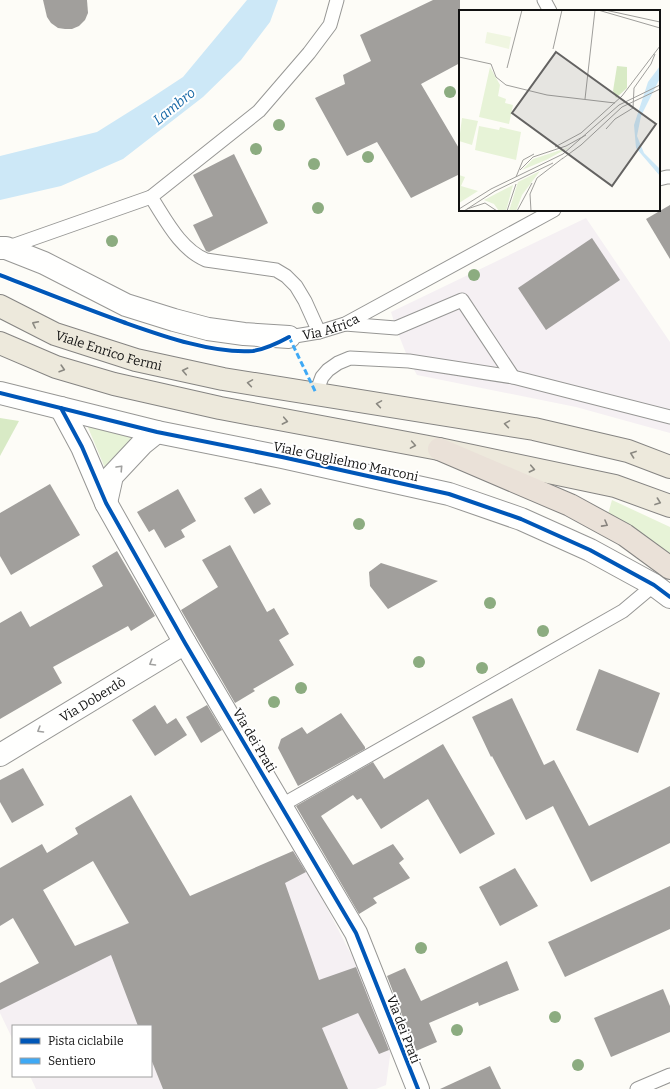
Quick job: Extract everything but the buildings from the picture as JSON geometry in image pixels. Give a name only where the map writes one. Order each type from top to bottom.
[{"type":"highway","points":[[439,449],[570,505],[626,536],[670,568]]},
{"type":"main road","name":"Viale Enrico Fermi","points":[[0,306],[55,334],[136,360],[223,379],[316,394]]},
{"type":"main road","name":"Viale Guglielmo Marconi","points":[[0,342],[56,367],[114,384],[220,408],[439,449],[615,486],[670,506]]},
{"type":"main road","points":[[316,394],[534,429],[628,451],[670,467]]},
{"type":"street","name":"Via Africa","points":[[3,248],[44,263],[126,305],[153,314],[208,329],[244,334],[289,337]]},
{"type":"street","name":"Viale Guglielmo Marconi","points":[[0,393],[157,432],[282,457],[449,494],[528,522],[590,550],[662,591]]},
{"type":"street","name":"Via dei Prati","points":[[60,408],[82,447],[106,503],[185,643],[282,805],[356,933],[418,1089]]},
{"type":"street","points":[[106,503],[112,476],[142,444],[157,432]]},
{"type":"street","name":"Via Doberdò","points":[[0,755],[185,643]]},
{"type":"lane","points":[[3,248],[151,197],[259,111],[309,53],[330,25],[337,0]]},
{"type":"lane","points":[[544,0],[549,10]]},
{"type":"lane","points":[[660,179],[670,177]]},
{"type":"lane","points":[[151,197],[176,235],[196,256],[206,260],[276,270],[286,276],[296,286],[305,301],[319,332]]},
{"type":"lane","name":"Via Africa","points":[[289,337],[319,332],[345,324],[552,211]]},
{"type":"lane","points":[[345,324],[396,328],[462,300],[513,378]]},
{"type":"lane","points":[[316,394],[322,377],[328,370],[338,363],[350,358],[409,361],[513,378],[670,418]]},
{"type":"lane","points":[[282,805],[623,611],[662,591]]},
{"type":"lane","points":[[637,1089],[670,1075]]},
{"type":"shaded area","points":[[586,218],[670,342],[670,433],[576,407],[417,375],[409,361],[396,328],[391,312]]},
{"type":"shaded area","points":[[297,850],[357,966],[391,1049],[386,1085],[376,1089],[36,1089],[30,1077],[152,1077],[152,1025],[12,1025],[12,1038],[0,1013],[0,985],[3,981],[72,947]]},
{"type":"green space","points":[[0,418],[19,421],[0,456]]},
{"type":"green space","points":[[87,425],[139,435],[107,473]]},
{"type":"green space","points":[[612,500],[670,527],[670,554],[608,514]]},
{"type":"water","name":"Lambro","points":[[247,0],[278,0],[270,22],[241,60],[203,97],[123,159],[61,186],[0,200],[0,156],[97,132],[148,100],[183,77]]},
{"type":"marked path","points":[[289,337],[316,393]]},
{"type":"cycle path","points":[[0,275],[123,322],[170,338],[204,347],[221,350],[253,351],[276,344],[289,337]]},
{"type":"cycle path","points":[[0,393],[157,432],[282,457],[449,494],[521,519],[590,550],[654,585],[670,597]]},
{"type":"cycle path","points":[[61,408],[82,447],[106,503],[185,643],[356,933],[418,1089]]}]
